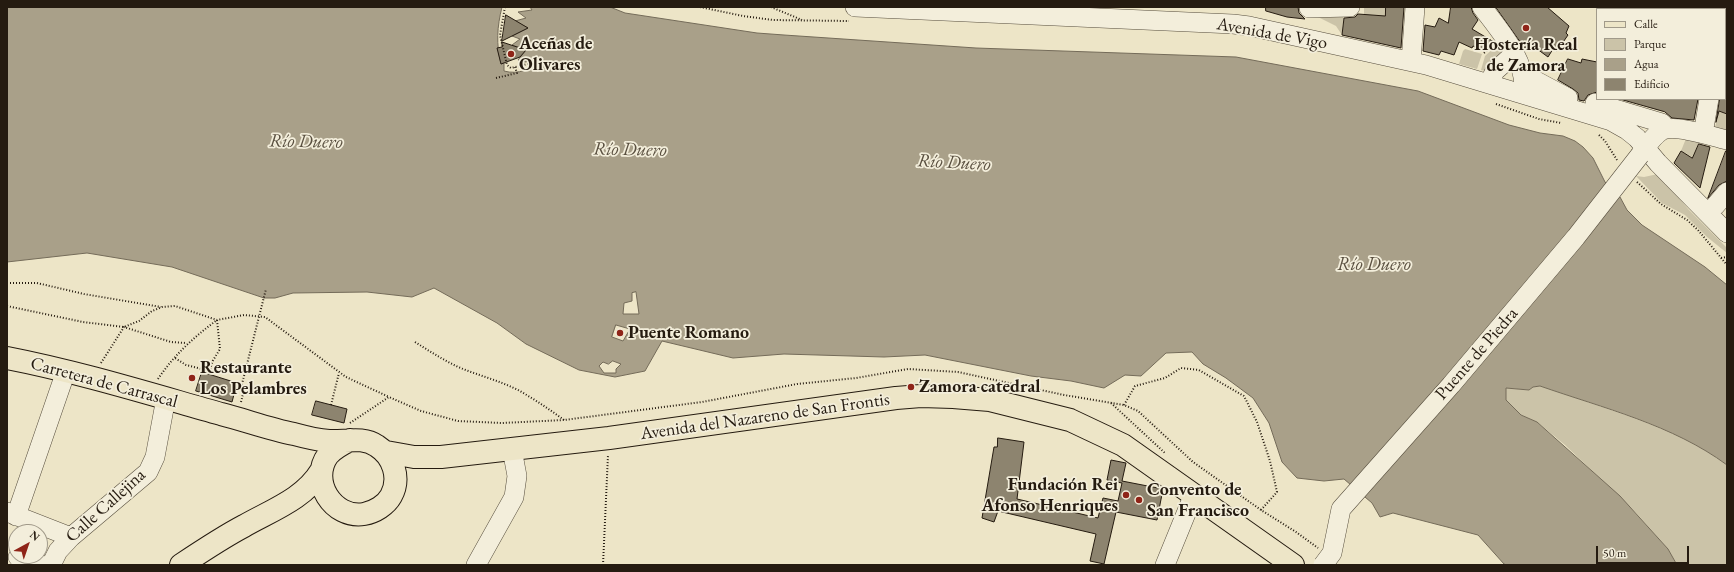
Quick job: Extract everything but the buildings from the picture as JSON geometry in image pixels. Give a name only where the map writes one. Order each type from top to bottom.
[{"type":"main road","name":"Carretera de Carrascal","points":[[7,358],[66,371],[293,434],[329,441],[350,440]]},
{"type":"main road","name":"Avenida del Nazareno de San Frontis","points":[[386,452],[414,458],[431,458],[609,438],[896,398],[921,396],[990,400],[1070,420],[1123,445],[1293,565]]},
{"type":"main road","name":"Carretera de Carrascal","points":[[293,434],[306,444],[322,470]]},
{"type":"main road","points":[[182,565],[243,526],[293,500],[309,489],[322,470],[328,455],[338,446],[350,440],[375,444],[386,452],[393,464],[395,477],[393,490],[390,497],[379,508],[364,514],[348,513],[334,506],[310,501],[293,500]]},
{"type":"main road","name":"Avenida del Nazareno de San Frontis","points":[[393,490],[412,468],[431,458]]},
{"type":"main road","points":[[322,470],[323,490],[334,506]]},
{"type":"street","points":[[1309,8],[1350,7]]},
{"type":"street","points":[[1411,61],[1415,7]]},
{"type":"street","points":[[1482,7],[1503,35],[1514,54],[1523,74],[1523,93]]},
{"type":"street","name":"Avenida de Vigo","points":[[855,14],[1016,11],[1242,25],[1411,61],[1523,93],[1611,121],[1627,130],[1643,151],[1727,233]]},
{"type":"street","points":[[1489,83],[1495,72],[1514,54]]},
{"type":"street","points":[[1523,74],[1568,98]]},
{"type":"street","points":[[1703,134],[1709,100]]},
{"type":"street","points":[[1591,102],[1662,123],[1668,129],[1678,129],[1727,140]]},
{"type":"street","name":"Puente de Piedra","points":[[1323,565],[1332,553],[1341,510],[1451,386],[1576,237],[1657,134],[1668,129]]},
{"type":"street","points":[[1692,184],[1721,211],[1727,192]]},
{"type":"street","points":[[66,371],[12,514],[71,537]]},
{"type":"street","name":"Calle Callejina","points":[[51,565],[58,551],[71,537],[148,472],[155,457],[159,396]]},
{"type":"street","points":[[476,565],[514,497],[517,476],[512,449]]},
{"type":"street","points":[[1165,565],[1194,494]]},
{"type":"path","points":[[505,7],[503,28],[500,35],[507,65],[509,68],[532,63]]},
{"type":"path","points":[[700,7],[762,18],[803,20],[855,14]]},
{"type":"path","points":[[772,7],[803,20]]},
{"type":"path","points":[[496,78],[516,74],[515,67]]},
{"type":"path","points":[[1492,102],[1539,119],[1567,124]]},
{"type":"path","points":[[1596,132],[1606,141],[1618,162]]},
{"type":"path","points":[[1634,180],[1661,204],[1687,220],[1727,265]]},
{"type":"path","points":[[1721,258],[1727,257]]},
{"type":"path","points":[[7,283],[37,283],[84,294],[162,307],[175,306],[217,320]]},
{"type":"path","points":[[241,404],[244,394],[241,388],[266,289]]},
{"type":"path","points":[[7,306],[83,322],[124,327],[171,342],[187,343]]},
{"type":"path","points":[[98,370],[109,348],[124,327],[140,321],[152,311],[162,307]]},
{"type":"path","points":[[159,396],[154,386],[187,343],[217,320],[244,315],[265,317],[281,327],[339,373],[389,396]]},
{"type":"path","points":[[175,358],[186,365],[210,371],[212,362],[220,349],[217,320]]},
{"type":"path","points":[[415,342],[463,369],[492,378],[517,390],[564,420]]},
{"type":"path","points":[[1124,404],[1135,386],[1165,378],[1181,368],[1199,370],[1244,396],[1257,422],[1270,461],[1277,492],[1261,510]]},
{"type":"path","points":[[331,405],[339,373]]},
{"type":"path","points":[[1111,402],[1165,452],[1167,456]]},
{"type":"path","points":[[603,565],[609,438]]},
{"type":"green space","points":[[1364,7],[1386,7],[1385,17],[1364,15]]},
{"type":"green space","points":[[1344,12],[1342,35],[1336,26],[1314,15]]},
{"type":"green space","points":[[1499,43],[1503,53],[1486,71],[1481,70],[1485,56]]},
{"type":"green space","points":[[1465,49],[1482,54],[1477,69],[1459,64]]},
{"type":"green space","points":[[1719,111],[1727,114],[1727,135],[1714,132]]},
{"type":"green space","points":[[1687,136],[1702,139],[1692,157],[1681,151]]},
{"type":"green space","points":[[1658,174],[1689,210],[1727,248],[1727,253],[1707,237],[1685,215],[1662,203],[1636,176],[1644,177]]},
{"type":"green space","points":[[1540,386],[1612,410],[1661,429],[1706,451],[1727,465],[1727,565],[1677,565],[1668,549],[1636,513],[1565,445],[1537,422],[1521,415],[1506,400],[1506,388],[1529,390],[1533,387]]},
{"type":"water","name":"Río Duero","points":[[7,7],[502,7],[498,29],[498,49],[501,64],[504,63],[504,71],[509,72],[520,72],[543,61],[543,59],[525,62],[518,60],[526,50],[512,45],[520,39],[512,36],[528,28],[515,21],[526,18],[518,12],[532,10],[530,7],[610,7],[625,13],[757,33],[784,35],[976,48],[1236,57],[1418,91],[1509,125],[1540,133],[1563,136],[1575,141],[1583,147],[1593,158],[1605,182],[1620,197],[1627,210],[1642,225],[1705,267],[1727,285],[1727,465],[1684,439],[1661,428],[1613,410],[1540,386],[1533,387],[1529,390],[1506,388],[1506,400],[1521,415],[1537,422],[1620,496],[1668,549],[1677,565],[1507,565],[1504,564],[1478,535],[1393,513],[1380,517],[1372,503],[1344,479],[1324,481],[1297,478],[1282,462],[1269,423],[1253,398],[1226,378],[1203,364],[1192,352],[1166,353],[1141,376],[1125,375],[1104,388],[1071,381],[1031,376],[925,355],[884,357],[784,354],[733,358],[662,341],[645,371],[615,377],[579,370],[526,344],[497,323],[434,288],[412,297],[367,292],[293,293],[275,298],[264,298],[172,267],[87,253],[7,262]],"holes":[[[636,292],[639,314],[623,314],[624,303],[632,301],[632,293]],[[616,325],[630,329],[623,341],[612,337]],[[613,361],[621,364],[616,369],[616,373],[604,373],[599,366],[603,362],[608,364]]]},
{"type":"place","name":"Hostería Real de Zamora","points":[[1526,28]]},
{"type":"place","name":"Aceñas de Olivares","points":[[511,54]]},
{"type":"place","name":"Puente Romano","points":[[620,333]]},
{"type":"place","name":"Restaurante Los Pelambres","points":[[192,378]]},
{"type":"place","name":"Zamora catedral","points":[[911,387]]},
{"type":"place","name":"Fundación Rei Afonso Henriques","points":[[1126,495]]},
{"type":"place","name":"Convento de San Francisco","points":[[1139,500]]}]
